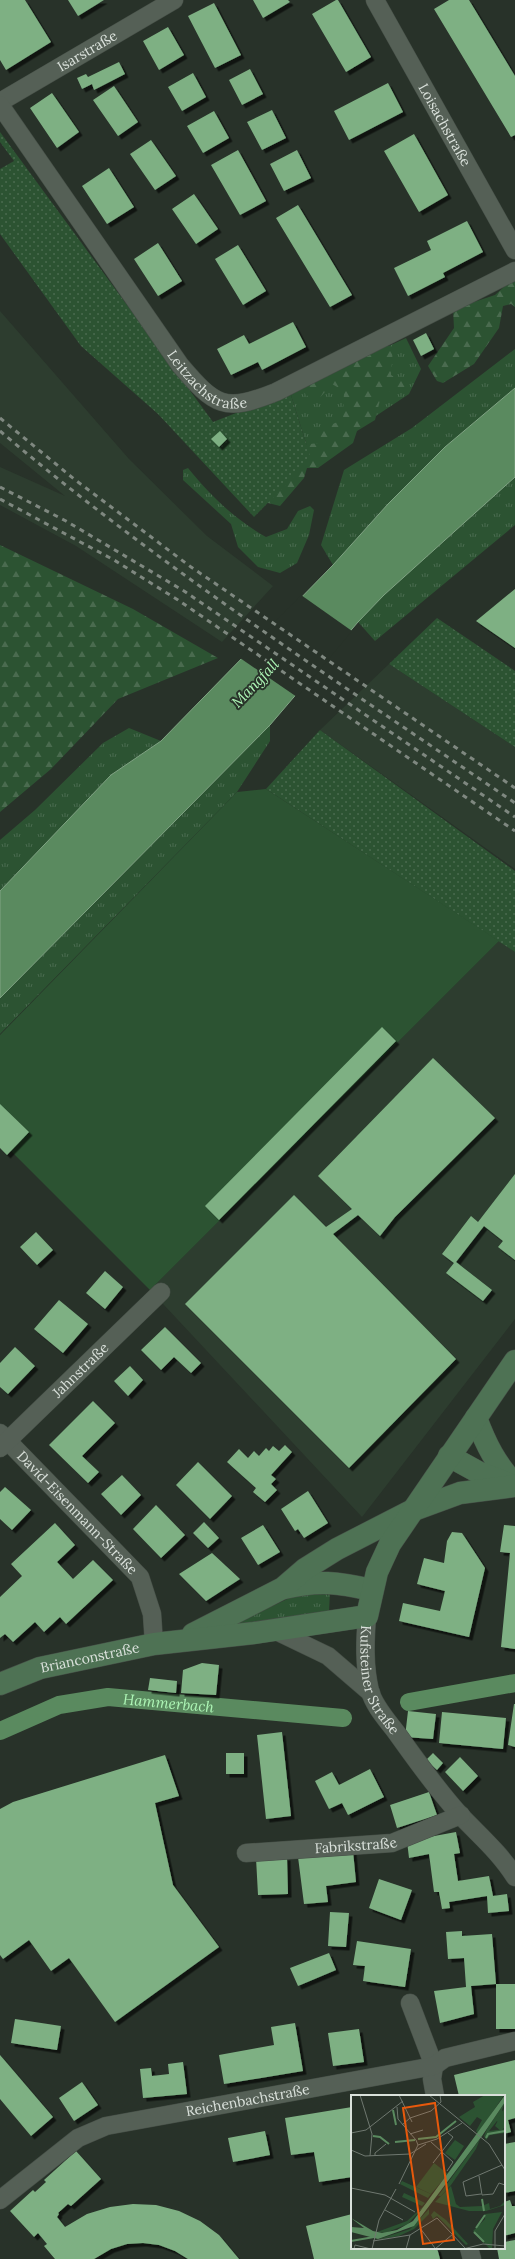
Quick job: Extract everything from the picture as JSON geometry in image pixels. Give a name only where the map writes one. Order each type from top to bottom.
[{"type":"main road","name":"Kufsteiner Straße","points":[[367,1616],[371,1590],[377,1572],[390,1544],[411,1511],[515,1361]]},
{"type":"main road","points":[[476,1418],[487,1447],[498,1466],[515,1486]]},
{"type":"main road","points":[[449,1456],[490,1477],[515,1486]]},
{"type":"main road","name":"Brianconstraße","points":[[183,1639],[283,1588],[305,1569],[337,1549],[411,1511],[460,1493],[515,1486]]},
{"type":"main road","name":"Brianconstraße","points":[[283,1588],[310,1582],[340,1582],[371,1590]]},
{"type":"main road","name":"Brianconstraße","points":[[0,1684],[40,1668],[154,1644],[183,1639],[274,1630],[367,1616]]},
{"type":"street","name":"Isarstraße","points":[[0,102],[174,0]]},
{"type":"street","name":"Loisachstraße","points":[[376,0],[515,250]]},
{"type":"street","name":"Leitzachstraße","points":[[0,105],[180,365],[203,392],[218,400],[236,404],[244,403],[276,392],[515,271]]},
{"type":"street","name":"Jahnstraße","points":[[2,1441],[161,1292]]},
{"type":"street","name":"David-Eisenmann-Straße","points":[[2,1441],[140,1577],[152,1614],[154,1644]]},
{"type":"street","name":"Kufsteiner Straße","points":[[367,1616],[365,1652],[371,1693],[378,1707],[431,1781],[461,1815],[504,1858],[515,1877]]},
{"type":"street","points":[[274,1630],[328,1656],[371,1693]]},
{"type":"street","name":"Fabrikstraße","points":[[246,1853],[392,1843],[461,1815]]},
{"type":"street","points":[[410,2002],[434,2066],[432,2078],[435,2095]]},
{"type":"street","name":"Reichenbachstraße","points":[[0,2200],[78,2138],[106,2126],[434,2066],[445,2058],[515,2040]]},
{"type":"street","points":[[469,2249],[472,2259]]},
{"type":"shaded area","points":[[0,311],[129,459],[207,536],[273,586],[222,642],[76,546],[0,505],[0,467],[65,496],[0,443]]},
{"type":"shaded area","points":[[389,664],[515,747],[515,869],[320,730]]},
{"type":"shaded area","points":[[499,941],[515,952],[515,1319],[362,1517],[150,1290]]},
{"type":"green space","points":[[0,132],[213,422],[290,392],[311,459],[254,517],[158,414],[81,346],[0,234],[0,169],[14,161],[0,142]]},
{"type":"green space","points":[[515,277],[515,307],[511,304],[503,306],[499,328],[474,364],[443,383],[437,381],[428,366],[454,328],[453,309],[495,295]]},
{"type":"green space","points":[[406,338],[421,369],[409,394],[311,459],[290,392]]},
{"type":"green space","points":[[379,343],[393,347],[391,375],[407,384],[409,389],[382,392],[375,420],[357,431],[353,443],[318,468],[307,468],[304,478],[280,506],[264,502],[301,445],[319,443],[322,428],[343,420],[344,391],[332,384],[316,402],[305,394],[312,376]]},
{"type":"green space","points":[[515,349],[515,388],[445,447],[388,504],[333,565],[321,545],[344,470],[412,428]]},
{"type":"green space","points":[[188,468],[233,514],[266,537],[287,529],[298,511],[310,506],[314,510],[309,535],[297,563],[280,573],[258,567],[238,547],[231,524],[183,480],[183,470]]},
{"type":"green space","points":[[515,477],[515,525],[375,641],[358,622],[384,595]]},
{"type":"green space","points":[[0,545],[133,609],[218,658],[118,699],[51,769],[0,812]]},
{"type":"green space","points":[[437,618],[515,671],[515,747],[389,664]]},
{"type":"green space","points":[[270,725],[270,741],[237,792],[0,1034],[0,998]]},
{"type":"green space","points":[[129,728],[161,741],[111,775],[0,891],[0,840],[35,810],[103,743]]},
{"type":"green space","points":[[320,730],[515,871],[515,952],[266,789]]},
{"type":"green space","points":[[266,789],[499,941],[150,1290],[0,1140],[0,1035],[237,792]]},
{"type":"green space","points":[[330,1592],[329,1612],[235,1628],[234,1624],[298,1594]]},
{"type":"water","name":"Mangfall","points":[[515,388],[515,477],[384,595],[358,622],[270,725],[0,998],[0,891],[111,775],[161,741],[333,565],[388,504],[445,447]]},
{"type":"pier","points":[[301,595],[352,631],[297,697],[240,658]]},
{"type":"building","points":[[0,0],[25,0],[51,42],[6,70],[0,60]]},
{"type":"building","points":[[68,0],[104,0],[78,16]]},
{"type":"building","points":[[253,0],[288,0],[290,2],[263,18]]},
{"type":"building","points":[[338,0],[371,57],[346,72],[312,14]]},
{"type":"building","points":[[449,0],[469,0],[515,76],[515,135],[511,137],[434,9]]},
{"type":"building","points":[[214,3],[241,55],[215,68],[188,16]]},
{"type":"building","points":[[168,27],[184,55],[159,70],[143,41]]},
{"type":"building","points":[[119,62],[125,74],[94,90],[92,84],[82,89],[77,78],[86,74],[88,77]]},
{"type":"building","points":[[250,69],[263,94],[242,105],[229,80]]},
{"type":"building","points":[[193,73],[206,97],[182,111],[168,87]]},
{"type":"building","points":[[388,83],[403,112],[349,140],[334,111]]},
{"type":"building","points":[[114,86],[138,122],[118,136],[93,100]]},
{"type":"building","points":[[52,93],[79,132],[57,148],[30,108]]},
{"type":"building","points":[[272,110],[286,138],[262,150],[247,122]]},
{"type":"building","points":[[214,111],[229,138],[203,153],[187,126]]},
{"type":"building","points":[[414,134],[448,195],[419,212],[384,151]]},
{"type":"building","points":[[151,140],[176,176],[155,190],[130,154]]},
{"type":"building","points":[[238,150],[266,201],[240,215],[211,165]]},
{"type":"building","points":[[297,150],[311,178],[284,191],[270,164]]},
{"type":"building","points":[[109,168],[134,207],[107,224],[82,186]]},
{"type":"building","points":[[194,194],[218,229],[196,244],[172,209]]},
{"type":"building","points":[[298,205],[352,295],[330,307],[276,218]]},
{"type":"building","points":[[467,221],[483,252],[443,273],[445,277],[408,296],[394,268],[431,250],[427,241]]},
{"type":"building","points":[[158,243],[182,281],[158,296],[134,259]]},
{"type":"building","points":[[238,245],[266,291],[243,305],[215,259]]},
{"type":"building","points":[[293,322],[306,347],[262,370],[258,362],[231,375],[217,349],[244,335],[249,344]]},
{"type":"building","points":[[426,333],[434,349],[421,356],[413,340]]},
{"type":"building","points":[[220,431],[227,439],[219,447],[211,439]]},
{"type":"building","points":[[515,589],[515,648],[476,621]]},
{"type":"building","points":[[382,1027],[396,1041],[219,1220],[205,1206]]},
{"type":"building","points":[[433,1058],[495,1118],[395,1217],[380,1236],[358,1215],[333,1234],[456,1359],[349,1468],[185,1304],[294,1195],[326,1227],[352,1209],[318,1176]]},
{"type":"building","points":[[0,1104],[29,1132],[7,1155],[0,1148]]},
{"type":"building","points":[[515,1174],[515,1260],[498,1247],[503,1241],[484,1226],[456,1262],[492,1290],[483,1301],[446,1273],[454,1263],[442,1254],[471,1216],[478,1222]]},
{"type":"building","points":[[36,1232],[53,1250],[37,1265],[20,1247]]},
{"type":"building","points":[[105,1271],[123,1287],[105,1309],[86,1293]]},
{"type":"building","points":[[59,1300],[88,1324],[63,1353],[34,1329]]},
{"type":"building","points":[[165,1327],[201,1363],[191,1373],[174,1357],[161,1370],[141,1350]]},
{"type":"building","points":[[15,1347],[35,1366],[8,1394],[0,1387],[0,1363]]},
{"type":"building","points":[[130,1366],[143,1380],[128,1396],[114,1381]]},
{"type":"building","points":[[93,1401],[115,1423],[82,1456],[99,1472],[88,1483],[49,1445]]},
{"type":"building","points":[[285,1445],[292,1452],[271,1475],[276,1479],[271,1484],[277,1490],[265,1502],[253,1492],[256,1488],[227,1462],[239,1449],[248,1458],[254,1451],[259,1456],[266,1448],[269,1451],[273,1446],[279,1451]]},
{"type":"building","points":[[198,1462],[232,1496],[210,1519],[176,1485]]},
{"type":"building","points":[[122,1475],[141,1495],[121,1515],[101,1494]]},
{"type":"building","points":[[5,1487],[31,1510],[12,1530],[0,1519],[0,1492]]},
{"type":"building","points":[[308,1491],[328,1523],[304,1538],[298,1529],[295,1531],[281,1509]]},
{"type":"building","points":[[156,1505],[185,1535],[161,1558],[133,1529]]},
{"type":"building","points":[[204,1522],[219,1538],[208,1548],[193,1533]]},
{"type":"building","points":[[55,1523],[75,1545],[57,1562],[73,1579],[93,1560],[113,1580],[66,1624],[60,1617],[44,1632],[35,1622],[13,1642],[5,1634],[0,1638],[0,1597],[22,1576],[11,1564]]},
{"type":"building","points":[[263,1525],[280,1552],[258,1565],[241,1538]]},
{"type":"building","points":[[504,1525],[515,1526],[515,1649],[501,1647],[510,1553],[500,1552]]},
{"type":"building","points":[[452,1532],[462,1533],[485,1568],[469,1637],[399,1621],[403,1603],[440,1611],[445,1591],[417,1584],[424,1558],[444,1563],[447,1541]]},
{"type":"building","points":[[212,1553],[240,1579],[206,1601],[179,1574]]},
{"type":"building","points":[[202,1663],[219,1665],[216,1695],[181,1693],[183,1670]]},
{"type":"building","points":[[150,1678],[177,1681],[176,1693],[148,1690]]},
{"type":"building","points":[[515,1704],[515,1747],[508,1745]]},
{"type":"building","points":[[408,1711],[436,1714],[433,1739],[405,1737]]},
{"type":"building","points":[[442,1712],[506,1718],[503,1749],[439,1743]]},
{"type":"building","points":[[282,1732],[291,1816],[266,1819],[257,1735]]},
{"type":"building","points":[[226,1753],[244,1753],[244,1774],[226,1774]]},
{"type":"building","points":[[433,1753],[443,1763],[437,1770],[426,1760]]},
{"type":"building","points":[[165,1755],[179,1796],[155,1803],[173,1885],[219,1947],[115,2022],[69,1958],[51,1971],[29,1940],[3,1959],[0,1955],[0,1809],[13,1802]]},
{"type":"building","points":[[460,1757],[478,1776],[463,1791],[445,1772]]},
{"type":"building","points":[[370,1769],[384,1797],[348,1815],[342,1803],[329,1809],[315,1781],[332,1772],[339,1785]]},
{"type":"building","points":[[429,1792],[437,1815],[397,1828],[390,1805]]},
{"type":"building","points":[[456,1832],[460,1853],[454,1854],[458,1881],[489,1876],[493,1896],[507,1894],[509,1911],[488,1913],[487,1896],[449,1902],[450,1908],[442,1909],[439,1892],[434,1892],[429,1854],[409,1858],[407,1841]]},
{"type":"building","points":[[353,1851],[356,1882],[326,1886],[328,1902],[304,1904],[298,1857]]},
{"type":"building","points":[[287,1857],[288,1894],[258,1895],[256,1858]]},
{"type":"building","points":[[379,1879],[412,1890],[401,1920],[369,1908]]},
{"type":"building","points":[[330,1912],[349,1913],[346,1947],[328,1946]]},
{"type":"building","points":[[462,1931],[462,1936],[492,1934],[496,1984],[471,1986],[474,2014],[440,2023],[434,1991],[466,1987],[464,1958],[448,1959],[446,1932]]},
{"type":"building","points":[[357,1941],[411,1949],[405,1987],[363,1981],[365,1966],[353,1965]]},
{"type":"building","points":[[329,1953],[336,1970],[298,1986],[290,1968]]},
{"type":"building","points":[[496,1984],[515,1984],[515,2029],[496,2029]]},
{"type":"building","points":[[15,2019],[61,2026],[57,2050],[11,2043]]},
{"type":"building","points":[[295,2023],[303,2071],[224,2084],[219,2055],[274,2045],[271,2027]]},
{"type":"building","points":[[359,2029],[364,2062],[333,2066],[328,2033]]},
{"type":"building","points":[[0,2055],[53,2117],[31,2136],[0,2099]]},
{"type":"building","points":[[515,2060],[515,2118],[508,2120],[511,2132],[505,2134],[505,2095],[459,2095],[454,2075]]},
{"type":"building","points":[[183,2062],[187,2094],[143,2098],[140,2069],[151,2068],[152,2076],[169,2074],[168,2064]]},
{"type":"building","points":[[82,2082],[98,2105],[74,2121],[59,2098]]},
{"type":"building","points":[[351,2107],[351,2177],[319,2182],[314,2152],[291,2155],[285,2118]]},
{"type":"building","points":[[265,2131],[270,2155],[233,2162],[228,2138]]},
{"type":"building","points":[[515,2142],[515,2191],[505,2193],[505,2144]]},
{"type":"building","points":[[76,2151],[101,2179],[71,2206],[68,2204],[58,2213],[59,2214],[57,2217],[65,2227],[87,2214],[110,2207],[133,2204],[156,2205],[179,2211],[200,2221],[219,2235],[239,2259],[188,2259],[175,2251],[159,2245],[143,2243],[127,2244],[111,2249],[94,2259],[55,2259],[44,2246],[47,2244],[38,2233],[34,2237],[10,2211],[33,2190],[35,2192],[46,2182],[44,2180]]},
{"type":"building","points":[[510,2200],[512,2206],[515,2206],[515,2233],[505,2236],[505,2202]]},
{"type":"building","points":[[351,2214],[351,2249],[437,2249],[440,2259],[314,2259],[306,2226]]},
{"type":"building","points":[[515,2240],[515,2259],[499,2259],[497,2249],[505,2249],[505,2242]]},
{"type":"waterway","name":"Hammerbach","points":[[409,1702],[515,1683]]},
{"type":"waterway","name":"Hammerbach","points":[[0,1731],[59,1705],[108,1697],[343,1718]]},
{"type":"railway","points":[[0,418],[74,479],[191,567],[515,788]]},
{"type":"railway","points":[[0,431],[124,530],[188,577],[318,669],[515,803]]},
{"type":"railway","points":[[0,487],[66,521],[184,591],[515,817]]},
{"type":"railway","points":[[0,499],[114,560],[178,600],[515,831]]}]
